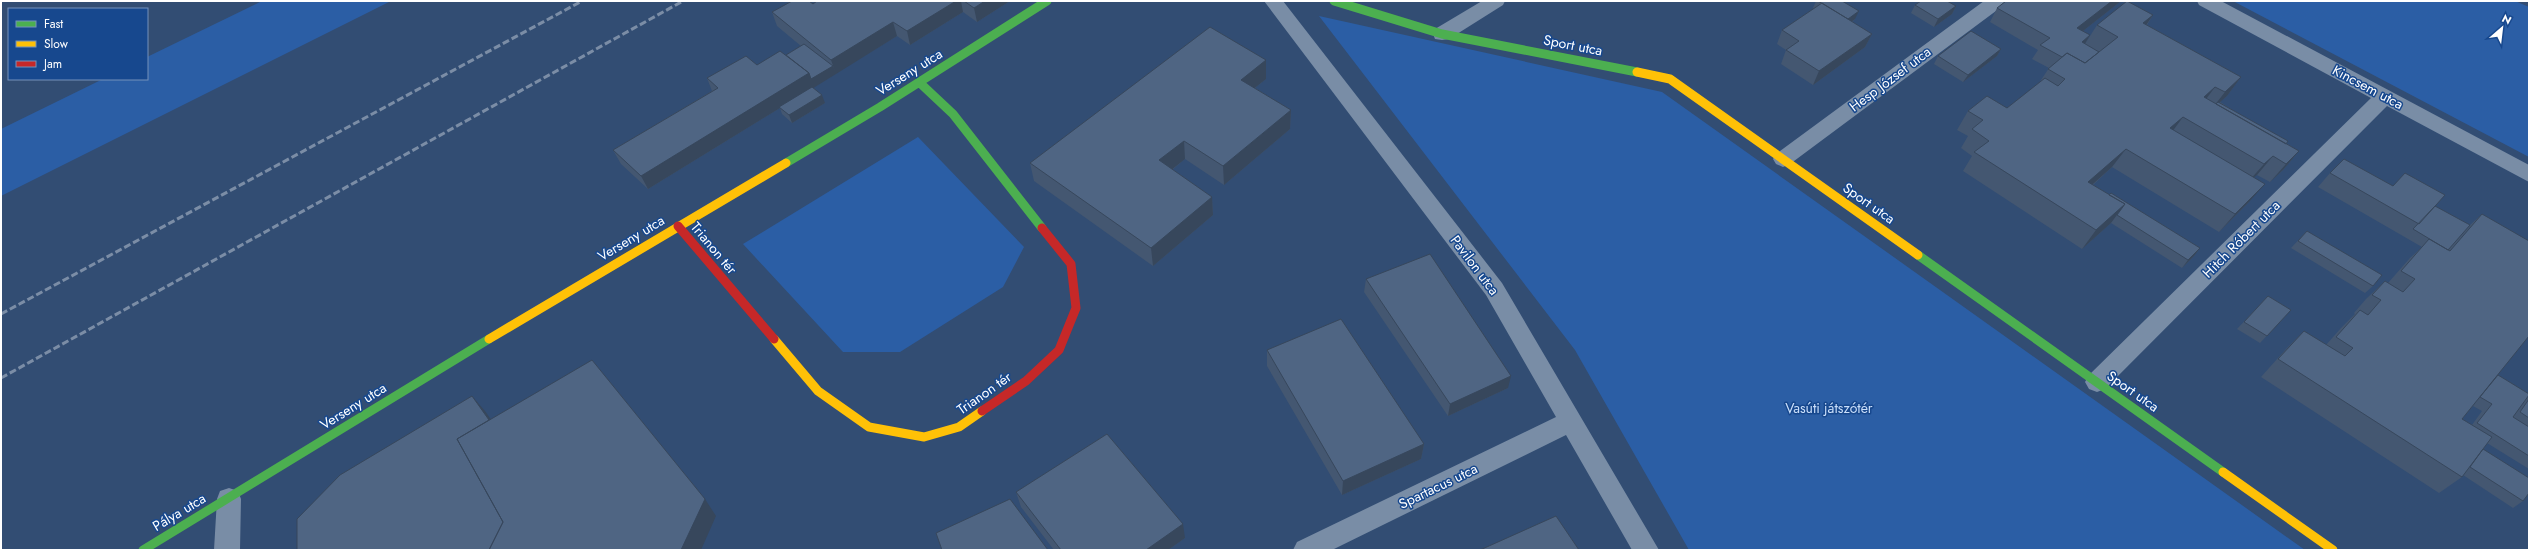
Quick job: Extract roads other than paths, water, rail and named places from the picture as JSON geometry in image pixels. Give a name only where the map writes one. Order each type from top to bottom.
[{"type":"street","name":"Verseny utca","points":[[229,499],[546,304],[920,83],[1047,1]]},
{"type":"street","name":"Pavilon utca","points":[[1272,1],[1494,289],[1646,550]]},
{"type":"street","name":"Sport utca","points":[[1334,1],[1442,34],[1670,79],[2333,550]]},
{"type":"street","points":[[1442,34],[1496,1]]},
{"type":"street","name":"Hesp József utca","points":[[1784,159],[1997,1]]},
{"type":"street","name":"Kincsem utca","points":[[2206,1],[2529,174]]},
{"type":"street","name":"Trianon tér","points":[[678,226],[818,391],[869,427],[924,437],[959,427],[1026,380],[1059,350],[1076,308],[1071,264],[953,114],[920,83]]},
{"type":"street","name":"Hitch Róbert utca","points":[[2098,382],[2385,96]]},
{"type":"street","name":"Spartacus utca","points":[[1306,550],[1571,421]]},
{"type":"street","points":[[227,550],[229,499]]},
{"type":"street","name":"Pálya utca","points":[[143,550],[229,499]]},
{"type":"railway","points":[[1,314],[582,1]]},
{"type":"railway","points":[[1,378],[683,1]]},
{"type":"park label","name":"Vasúti játszótér","points":[[1829,408]]}]
